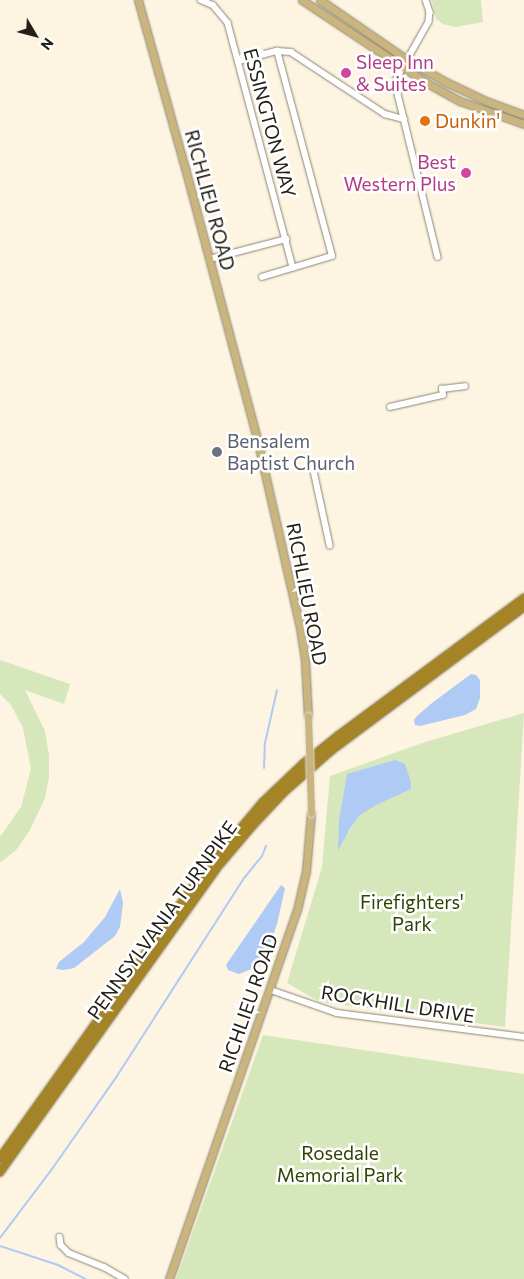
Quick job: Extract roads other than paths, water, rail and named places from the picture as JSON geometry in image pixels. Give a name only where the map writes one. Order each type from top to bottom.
[{"type":"highway","name":"PENNSYLVANIA TURNPIKE","points":[[0,1158],[200,877],[257,809],[297,770],[333,740],[524,598]]},
{"type":"highway","name":"PENNSYLVANIA TURNPIKE","points":[[0,1172],[220,864],[253,825],[299,778],[332,750],[524,607]]},
{"type":"main road","name":"RICHLIEU ROAD","points":[[138,0],[256,434],[296,610],[305,661],[311,813],[303,890],[271,990],[169,1279]]},
{"type":"main road","points":[[302,0],[402,67],[460,101],[524,124]]},
{"type":"main road","points":[[320,0],[407,59],[462,90],[524,114]]},
{"type":"street","name":"ESSINGTON WAY","points":[[201,0],[213,5],[224,17],[239,60],[293,267]]},
{"type":"street","points":[[426,0],[430,12],[429,22],[395,82],[438,257]]},
{"type":"street","points":[[239,60],[277,51],[294,54],[385,114],[404,119]]},
{"type":"street","points":[[262,277],[332,256],[277,51]]},
{"type":"street","points":[[210,260],[286,239]]},
{"type":"street","points":[[390,407],[443,395],[442,389],[466,386]]},
{"type":"street","points":[[314,471],[330,545]]},
{"type":"street","name":"ROCKHILL DRIVE","points":[[271,990],[337,1013],[524,1037]]},
{"type":"street","points":[[60,1237],[61,1245],[69,1253],[104,1267],[125,1279]]},
{"type":"water","points":[[471,674],[476,675],[480,680],[480,698],[476,709],[465,715],[420,726],[415,725],[414,720],[416,717]]},
{"type":"water","points":[[395,760],[405,764],[411,782],[411,789],[376,805],[360,815],[350,828],[338,851],[339,820],[347,774]]},
{"type":"water","points":[[281,885],[285,888],[277,924],[263,964],[239,974],[228,970],[226,965]]},
{"type":"water","points":[[120,889],[123,903],[120,927],[115,936],[74,968],[56,969],[59,962],[84,942],[105,917]]},
{"type":"waterway","points":[[264,768],[265,743],[277,690]]},
{"type":"waterway","points":[[0,1238],[52,1169],[117,1076],[245,877],[262,856],[266,846]]},
{"type":"waterway","points":[[0,1246],[58,1265],[86,1279]]},
{"type":"place","name":"Sleep Inn & Suites","points":[[346,73]]},
{"type":"place","name":"Dunkin'","points":[[425,121]]},
{"type":"place","name":"Best Western Plus","points":[[466,173]]},
{"type":"place","name":"Bensalem Baptist Church","points":[[217,452]]},
{"type":"park label","name":"Firefighters' Park","points":[[412,913]]},
{"type":"park label","name":"Rosedale Memorial Park","points":[[340,1164]]}]
